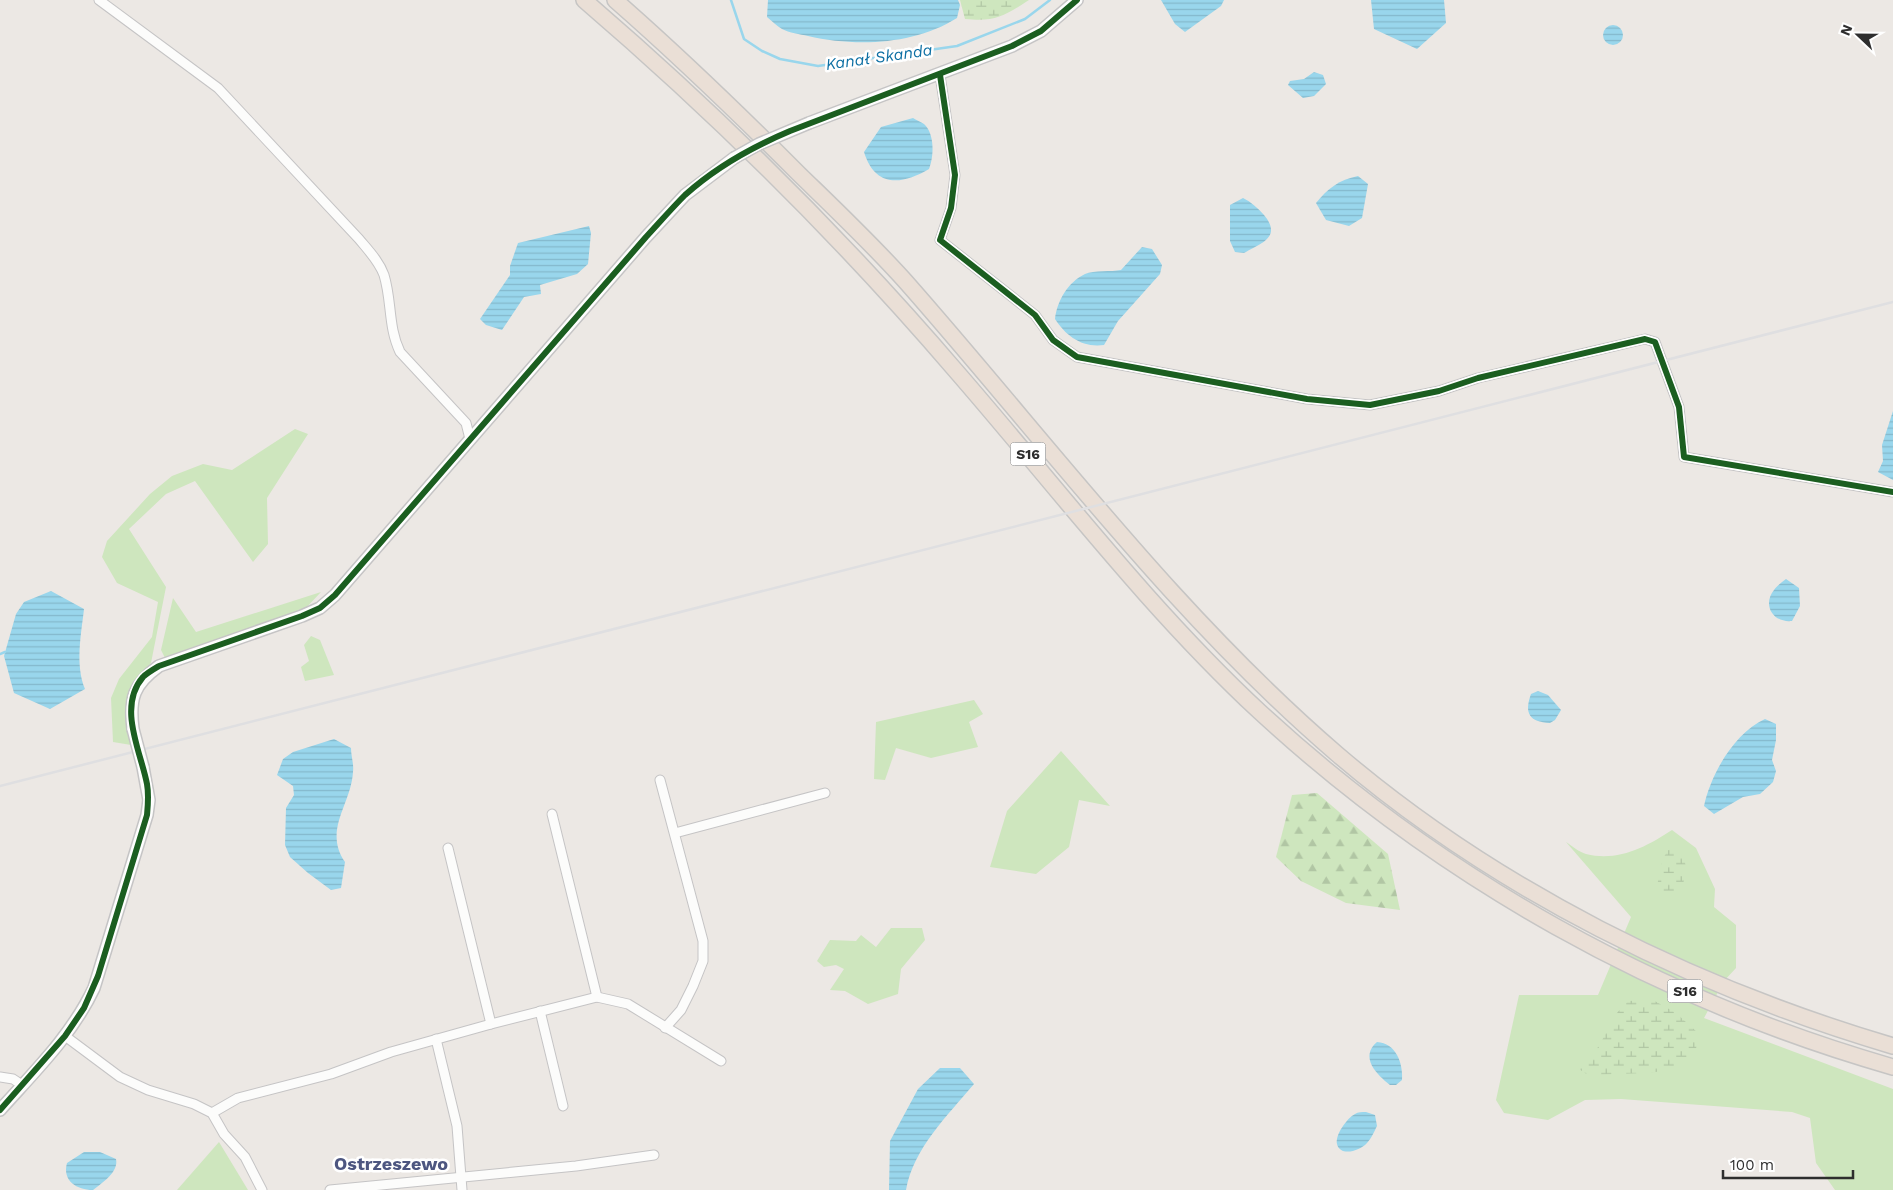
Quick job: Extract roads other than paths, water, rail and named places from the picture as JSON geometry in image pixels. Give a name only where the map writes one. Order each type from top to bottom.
[{"type":"highway","name":"S16","points":[[584,0],[645,52],[738,138],[829,228],[956,370],[1128,574],[1210,663],[1260,712],[1328,771],[1449,862],[1562,930],[1632,967],[1776,1030],[1893,1068]]},
{"type":"highway","name":"S16","points":[[615,0],[753,128],[902,277],[1141,559],[1271,695],[1356,768],[1416,814],[1499,870],[1571,913],[1642,950],[1785,1011],[1893,1046]]},
{"type":"street","points":[[99,0],[218,88],[359,239],[376,260],[383,273],[390,302],[393,339],[400,352],[466,423],[470,439]]},
{"type":"street","points":[[0,1110],[65,1036],[84,1008],[98,976],[147,815],[149,800],[133,729],[132,701],[136,688],[144,677],[159,666],[320,608],[335,595],[685,195],[734,158],[759,144],[809,123],[940,75],[1012,46],[1041,31],[1077,0]]},
{"type":"street","points":[[940,75],[955,175],[951,208],[940,240],[1035,315],[1053,340],[1077,357],[1097,363],[1128,365],[1307,399],[1370,404],[1439,391],[1478,378],[1645,338],[1655,342],[1679,407],[1684,457],[1893,492]]},
{"type":"street","points":[[660,780],[703,941],[703,961],[680,1010],[665,1028]]},
{"type":"street","points":[[675,833],[825,793]]},
{"type":"street","points":[[552,814],[597,996]]},
{"type":"street","points":[[448,848],[491,1024]]},
{"type":"street","points":[[212,1114],[238,1098],[331,1074],[436,1040],[597,996],[628,1004],[721,1061]]},
{"type":"street","points":[[540,1011],[563,1106]]},
{"type":"street","points":[[65,1036],[120,1077],[148,1090],[194,1104],[212,1114],[224,1134],[245,1157],[262,1190]]},
{"type":"street","points":[[436,1040],[458,1126],[462,1190]]},
{"type":"street","points":[[0,1077],[13,1079],[22,1085]]},
{"type":"street","points":[[330,1190],[576,1166],[654,1155]]},
{"type":"water","points":[[768,0],[958,0],[960,5],[957,18],[922,34],[884,41],[845,42],[785,30],[767,17]]},
{"type":"water","points":[[1161,0],[1224,0],[1221,6],[1185,32],[1175,24]]},
{"type":"water","points":[[1371,0],[1444,0],[1446,23],[1417,49],[1374,29]]},
{"type":"water","points":[[1613,25],[1620,28],[1623,35],[1620,42],[1613,45],[1606,42],[1603,35],[1606,28]]},
{"type":"water","points":[[1314,72],[1323,75],[1326,84],[1314,96],[1303,98],[1288,85],[1290,81],[1304,79]]},
{"type":"water","points":[[913,118],[928,128],[932,139],[933,152],[929,169],[909,178],[899,180],[890,180],[882,177],[869,164],[864,152],[881,127]]},
{"type":"water","points":[[1358,176],[1368,184],[1362,218],[1349,226],[1326,220],[1316,203],[1334,185]]},
{"type":"water","points":[[1243,198],[1262,212],[1271,229],[1268,238],[1244,253],[1235,252],[1230,241],[1230,205]]},
{"type":"water","points":[[589,226],[591,233],[588,264],[577,274],[540,285],[541,294],[524,297],[502,330],[486,325],[480,319],[510,275],[510,266],[518,243]]},
{"type":"water","points":[[1142,247],[1152,249],[1162,265],[1160,274],[1118,321],[1104,345],[1082,343],[1064,331],[1055,319],[1056,312],[1064,293],[1073,282],[1089,273],[1121,270]]},
{"type":"water","points":[[1893,411],[1893,480],[1878,472],[1883,461],[1882,445]]},
{"type":"water","points":[[1786,579],[1799,588],[1800,606],[1792,621],[1779,619],[1771,612],[1769,607],[1769,601],[1774,590]]},
{"type":"water","points":[[51,591],[84,609],[79,660],[85,689],[50,709],[14,693],[4,656],[16,614],[24,602]]},
{"type":"water","points":[[1538,691],[1548,695],[1561,710],[1555,720],[1550,723],[1537,721],[1528,711],[1531,694]]},
{"type":"water","points":[[1765,719],[1776,724],[1776,740],[1772,760],[1776,771],[1773,782],[1760,794],[1743,797],[1714,814],[1704,806],[1718,768],[1743,734]]},
{"type":"water","points":[[334,739],[351,748],[353,769],[351,784],[337,828],[339,850],[345,862],[341,888],[331,890],[290,857],[285,845],[286,808],[294,795],[293,786],[277,775],[283,759],[293,752]]},
{"type":"water","points":[[1377,1042],[1384,1043],[1394,1050],[1400,1061],[1402,1080],[1396,1085],[1390,1085],[1375,1071],[1372,1065],[1370,1054]]},
{"type":"water","points":[[940,1068],[960,1068],[974,1084],[943,1120],[924,1147],[916,1160],[906,1190],[889,1190],[890,1141],[918,1089]]},
{"type":"water","points":[[1366,1112],[1375,1115],[1377,1126],[1367,1143],[1360,1148],[1346,1152],[1339,1148],[1337,1140],[1342,1127],[1355,1114]]},
{"type":"water","points":[[84,1152],[100,1152],[116,1159],[115,1168],[112,1173],[93,1190],[76,1186],[67,1175],[67,1163]]},
{"type":"waterway","name":"Kanał Skanda","points":[[731,0],[744,39],[762,51],[780,59],[818,66],[957,46],[1025,19],[1050,0]]},
{"type":"waterway","points":[[0,654],[5,652]]},
{"type":"railway","points":[[0,786],[1893,302]]},
{"type":"district","name":"Ostrzeszewo","points":[[391,1163]]}]
